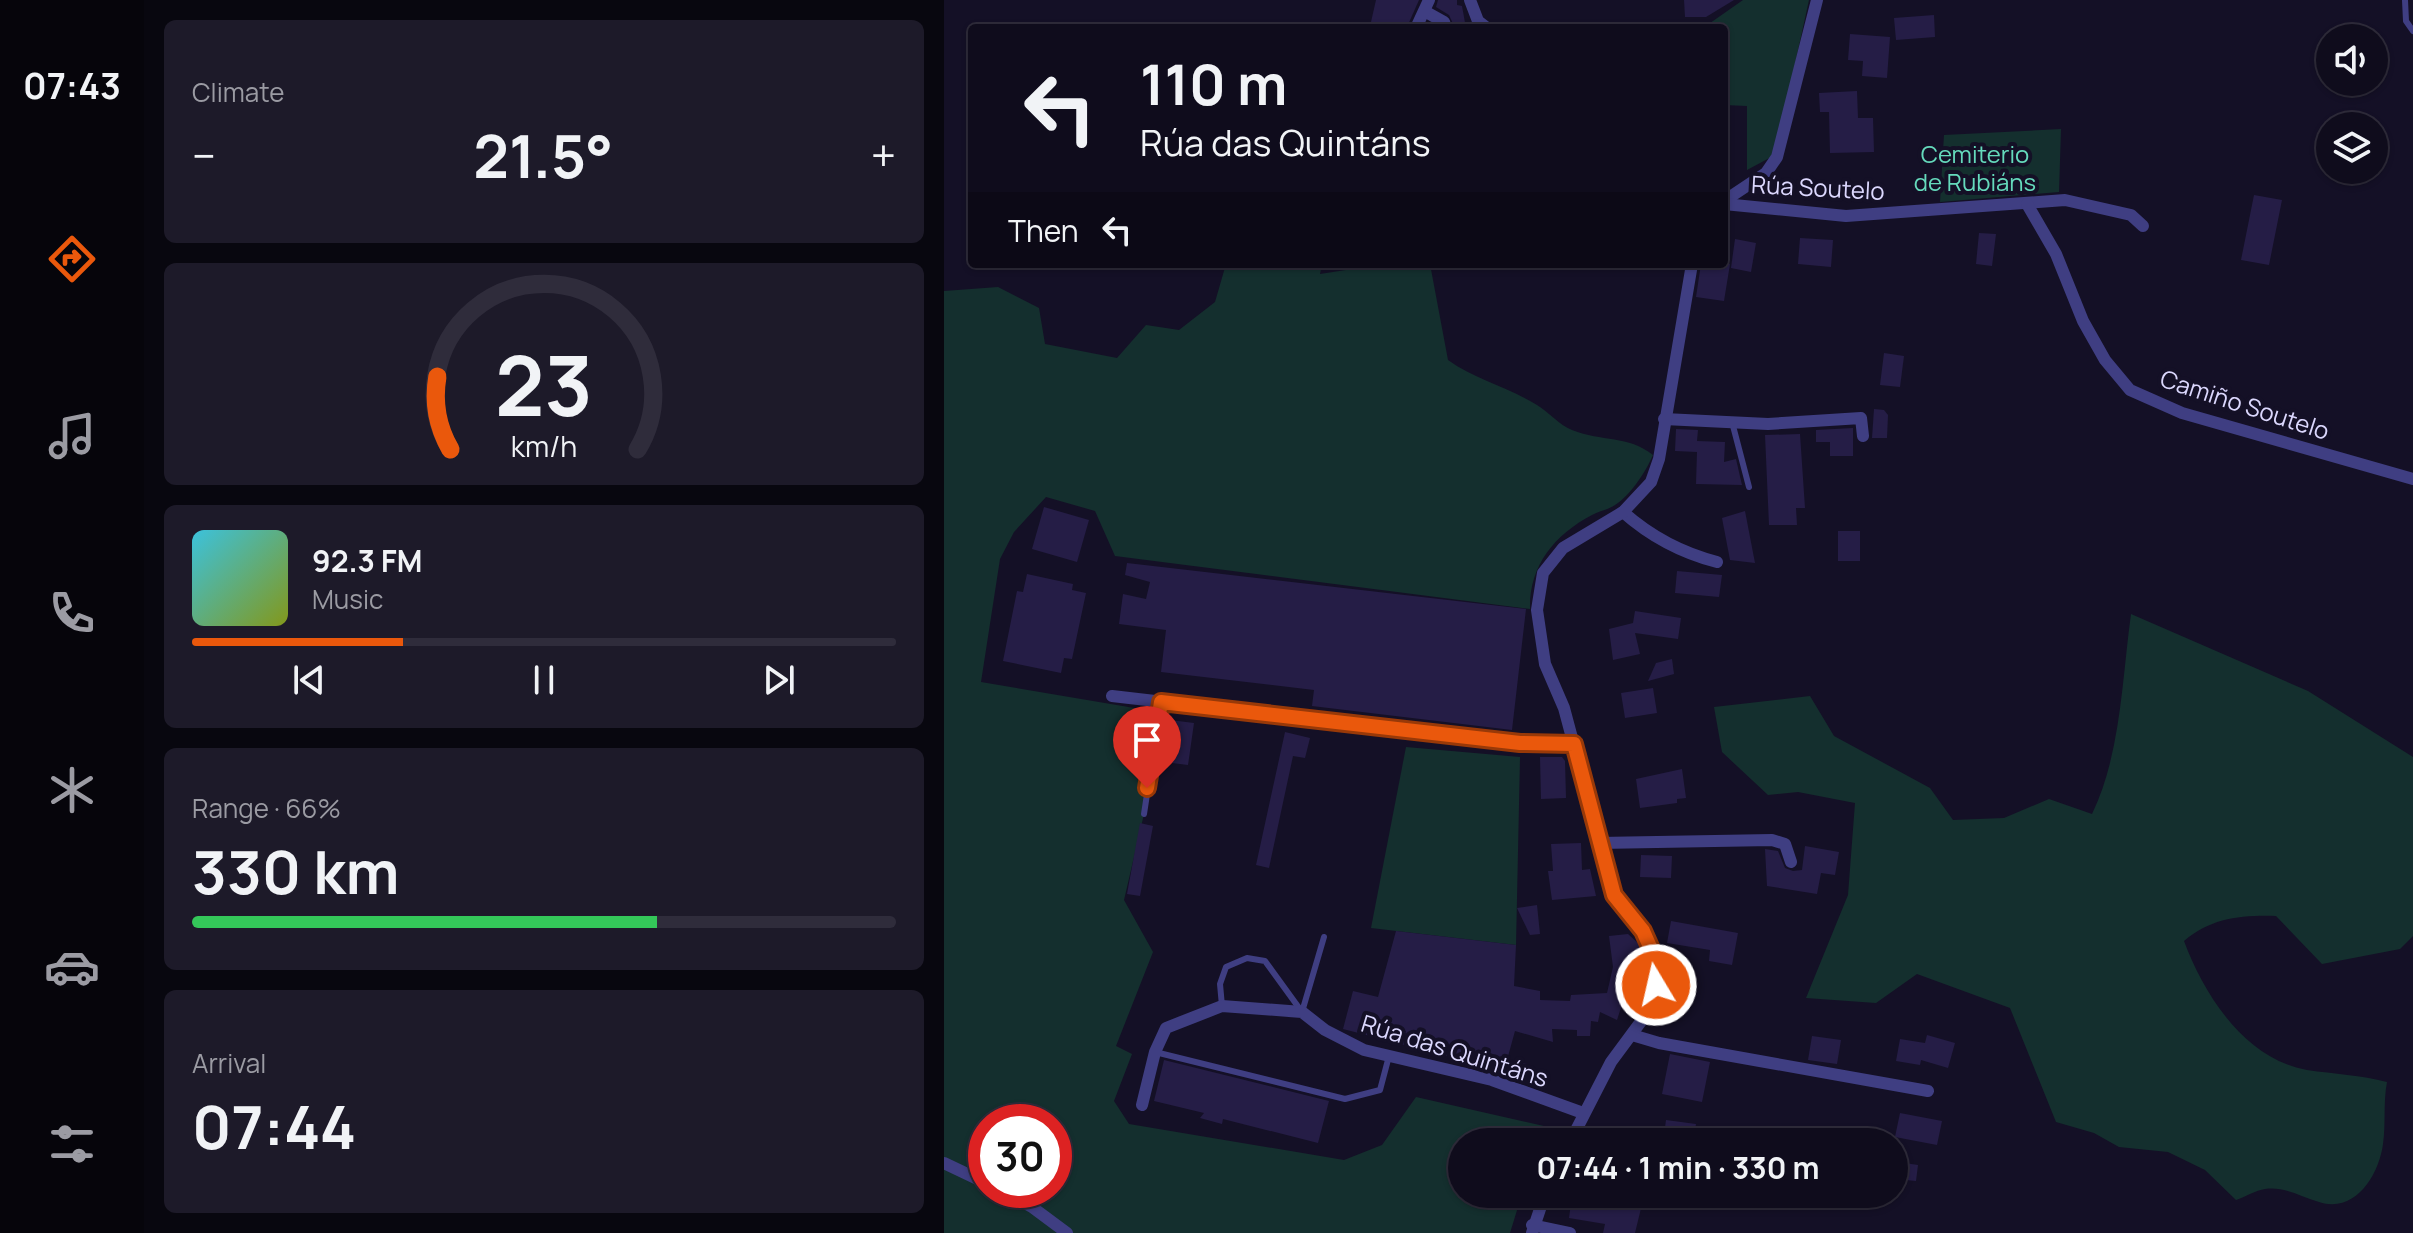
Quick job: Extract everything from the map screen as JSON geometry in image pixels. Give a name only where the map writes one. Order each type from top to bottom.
[{"type":"street","points":[[1470,0],[1482,24]]},
{"type":"street","name":"Rúa Soutelo","points":[[1728,200],[1766,173],[1777,157],[1817,0]]},
{"type":"street","points":[[1418,24],[1427,6],[1445,24]]},
{"type":"street","name":"Rúa Soutelo","points":[[1728,203],[1846,216],[2065,200],[2131,215],[2143,226]]},
{"type":"street","name":"Camiño Soutelo","points":[[2027,204],[2056,254],[2083,321],[2105,360],[2130,390],[2182,413],[2413,479]]},
{"type":"street","points":[[1576,1128],[1611,1062],[1632,1035],[1652,999],[1655,958],[1643,931],[1614,895],[1574,744],[1545,664],[1537,610],[1543,573],[1563,548],[1623,512],[1651,482],[1659,459],[1691,268]]},
{"type":"street","points":[[1664,419],[1768,424],[1861,418],[1863,436]]},
{"type":"street","points":[[1623,512],[1641,528],[1690,555],[1717,562]]},
{"type":"street","points":[[1112,696],[1520,743],[1574,744]]},
{"type":"street","points":[[1599,843],[1772,840],[1785,844],[1791,862]]},
{"type":"street","points":[[1142,1105],[1155,1052],[1166,1028],[1222,1006],[1302,1012]]},
{"type":"street","name":"Rúa das Quintáns","points":[[1302,1012],[1325,1030],[1364,1050],[1492,1080],[1583,1113]]},
{"type":"street","points":[[1632,1035],[1659,1043],[1928,1091]]},
{"type":"street","points":[[944,1163],[968,1174]]},
{"type":"street","points":[[1033,1208],[1067,1233]]},
{"type":"street","points":[[1540,1208],[1532,1229],[1570,1233]]},
{"type":"lane","points":[[2405,0],[2406,21],[2413,31]]},
{"type":"lane","points":[[1732,422],[1749,487]]},
{"type":"lane","points":[[1144,814],[1161,702]]},
{"type":"lane","points":[[1302,1012],[1324,937]]},
{"type":"lane","points":[[1222,1006],[1220,984],[1226,967],[1247,958],[1265,961],[1302,1012]]},
{"type":"lane","points":[[1155,1052],[1345,1099],[1380,1090],[1389,1056]]},
{"type":"green space","points":[[1743,0],[1809,0],[1775,155],[1747,170],[1747,106],[1728,105],[1728,24],[1709,24]]},
{"type":"green space","name":"Cemiterio de Rubiáns","points":[[2061,129],[2059,192],[1940,202],[1944,135]]},
{"type":"green space","points":[[1225,268],[1321,268],[1320,274],[1358,268],[1431,268],[1448,360],[1526,399],[1572,430],[1634,444],[1653,455],[1621,501],[1578,523],[1546,553],[1534,579],[1530,609],[1115,556],[1095,511],[1046,497],[1014,532],[1000,559],[981,682],[1158,712],[1144,814],[1124,900],[1153,952],[1116,1046],[1132,1054],[1114,1101],[1129,1124],[1344,1160],[1382,1145],[1416,1097],[1544,1126],[1448,1128],[1448,1208],[1518,1208],[1510,1233],[944,1233],[944,291],[998,287],[1039,308],[1045,344],[1117,358],[1146,325],[1179,330],[1215,302]]},
{"type":"green space","points":[[2131,614],[2308,691],[2413,757],[2413,936],[2400,949],[2322,964],[2276,916],[2227,920],[2205,927],[2184,941],[2215,1003],[2246,1039],[2264,1053],[2285,1064],[2307,1070],[2387,1082],[2381,1156],[2363,1189],[2344,1202],[2319,1202],[2272,1188],[2236,1200],[2205,1170],[2168,1152],[2119,1147],[2094,1133],[2056,1122],[2010,1008],[1917,974],[1876,1003],[1806,998],[1848,895],[1855,803],[1798,792],[1768,795],[1722,752],[1714,707],[1810,696],[1834,736],[1930,788],[1953,820],[2004,818],[2049,799],[2092,814],[2102,791],[2115,741]]},
{"type":"green space","points":[[1406,747],[1520,757],[1516,945],[1371,928]]},
{"type":"building","points":[[1376,0],[1419,0],[1408,24],[1371,22]]},
{"type":"building","points":[[1438,0],[1457,0],[1457,5],[1462,6],[1465,24],[1453,24],[1449,15],[1436,7]]},
{"type":"building","points":[[1684,0],[1734,0],[1706,17],[1685,17]]},
{"type":"building","points":[[1934,15],[1935,37],[1896,40],[1894,18]]},
{"type":"building","points":[[1850,34],[1890,37],[1887,78],[1862,76],[1863,61],[1848,60]]},
{"type":"building","points":[[1857,91],[1858,118],[1873,118],[1874,152],[1830,153],[1829,112],[1820,112],[1819,93]]},
{"type":"building","points":[[2254,195],[2282,200],[2269,265],[2241,260]]},
{"type":"building","points":[[1979,233],[1996,234],[1992,266],[1976,264]]},
{"type":"building","points":[[1800,238],[1833,240],[1831,267],[1798,264]]},
{"type":"building","points":[[1735,239],[1756,243],[1751,272],[1731,268]]},
{"type":"building","points":[[1730,264],[1724,301],[1696,297],[1700,268],[1728,268]]},
{"type":"building","points":[[1884,353],[1904,356],[1900,387],[1880,385]]},
{"type":"building","points":[[1874,409],[1884,410],[1888,415],[1887,438],[1872,438]]},
{"type":"building","points":[[1853,428],[1853,456],[1830,456],[1830,442],[1816,442],[1816,430]]},
{"type":"building","points":[[1676,429],[1698,430],[1697,441],[1725,442],[1724,462],[1736,459],[1742,485],[1696,484],[1697,452],[1675,451]]},
{"type":"building","points":[[1800,434],[1805,508],[1796,508],[1797,525],[1769,525],[1765,435]]},
{"type":"building","points":[[1044,507],[1089,520],[1077,562],[1032,549]]},
{"type":"building","points":[[1745,511],[1755,563],[1730,560],[1722,518]]},
{"type":"building","points":[[1838,531],[1860,531],[1860,561],[1838,561]]},
{"type":"building","points":[[1127,563],[1526,609],[1512,730],[1312,706],[1314,690],[1161,672],[1166,630],[1119,624],[1123,594],[1146,599],[1150,582],[1125,575]]},
{"type":"building","points":[[1677,571],[1722,575],[1719,597],[1675,593]]},
{"type":"building","points":[[1027,574],[1073,584],[1072,590],[1086,593],[1072,659],[1064,658],[1061,673],[1003,661],[1017,591],[1023,592]]},
{"type":"building","points":[[1635,611],[1681,618],[1678,639],[1635,633],[1640,654],[1613,660],[1609,629],[1633,623]]},
{"type":"building","points":[[1672,659],[1674,674],[1648,681],[1656,663]]},
{"type":"building","points":[[1653,688],[1657,713],[1625,718],[1621,693]]},
{"type":"building","points":[[1170,720],[1194,723],[1188,765],[1164,762]]},
{"type":"building","points":[[1285,732],[1310,738],[1305,758],[1293,756],[1269,868],[1256,865]]},
{"type":"building","points":[[1540,757],[1562,757],[1565,761],[1566,798],[1541,799]]},
{"type":"building","points":[[1682,769],[1686,798],[1677,799],[1677,803],[1640,808],[1636,779]]},
{"type":"building","points":[[1140,823],[1153,826],[1140,896],[1127,894]]},
{"type":"building","points":[[1581,843],[1582,870],[1590,869],[1596,896],[1552,900],[1548,871],[1553,871],[1551,844]]},
{"type":"building","points":[[1805,846],[1839,852],[1835,875],[1821,873],[1817,894],[1767,886],[1765,849],[1778,851],[1785,868],[1793,871],[1802,870]]},
{"type":"building","points":[[1641,855],[1672,856],[1671,878],[1640,877]]},
{"type":"building","points":[[1537,905],[1540,934],[1530,935],[1517,908]]},
{"type":"building","points":[[1671,921],[1738,933],[1732,965],[1709,961],[1710,950],[1667,943]]},
{"type":"building","points":[[1396,931],[1516,945],[1514,986],[1540,991],[1540,1000],[1570,1001],[1571,995],[1607,993],[1613,967],[1609,936],[1628,934],[1639,944],[1645,966],[1634,968],[1617,1020],[1600,1012],[1598,1022],[1591,1021],[1590,1036],[1577,1036],[1577,1030],[1552,1029],[1553,1042],[1515,1031],[1507,1060],[1527,1064],[1522,1081],[1501,1074],[1502,1070],[1343,1029],[1353,991],[1378,997]]},
{"type":"building","points":[[1927,1035],[1955,1043],[1948,1068],[1921,1060],[1920,1065],[1896,1061],[1900,1039],[1925,1043]]},
{"type":"building","points":[[1812,1036],[1841,1040],[1837,1064],[1808,1060]]},
{"type":"building","points":[[1670,1054],[1710,1062],[1702,1102],[1662,1094]]},
{"type":"building","points":[[1164,1060],[1329,1101],[1318,1143],[1223,1119],[1222,1124],[1200,1118],[1204,1113],[1154,1101]]},
{"type":"building","points":[[1900,1113],[1942,1121],[1937,1145],[1908,1139],[1908,1128],[1897,1128]]},
{"type":"building","points":[[1666,1120],[1696,1124],[1695,1128],[1665,1128]]},
{"type":"building","points":[[1908,1164],[1918,1165],[1916,1181],[1908,1180]]},
{"type":"building","points":[[1570,1208],[1641,1208],[1635,1233],[1603,1233],[1605,1224],[1569,1218]]},
{"type":"route","points":[[1147,788],[1161,702],[1520,743],[1574,744],[1614,895],[1643,931],[1655,958],[1656,985]]}]
